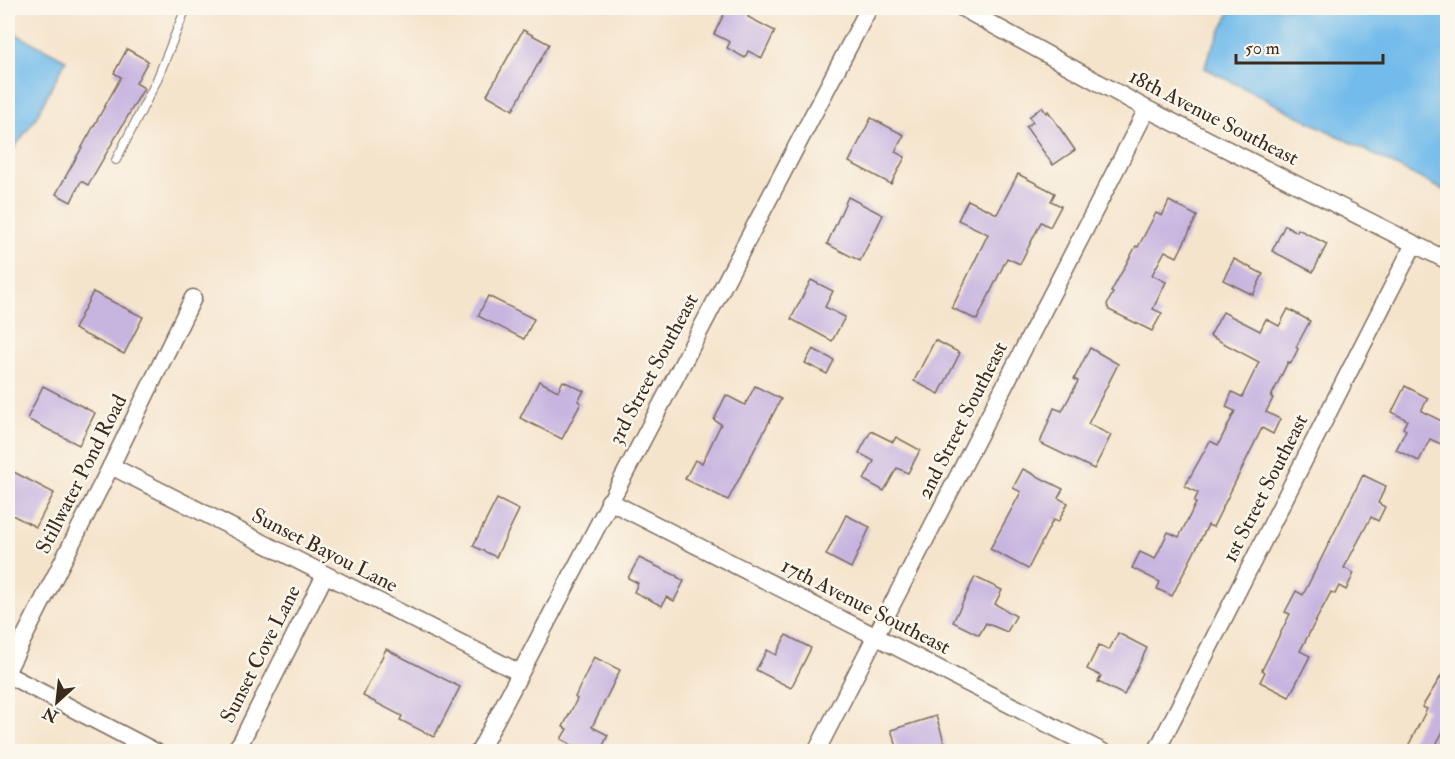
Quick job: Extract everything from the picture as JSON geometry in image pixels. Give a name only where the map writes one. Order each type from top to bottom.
[{"type":"street","name":"3rd Street Southeast","points":[[479,752],[869,8]]},
{"type":"street","name":"18th Avenue Southeast","points":[[963,8],[1148,109],[1448,261]]},
{"type":"street","name":"2nd Street Southeast","points":[[816,752],[1148,109]]},
{"type":"street","name":"1st Street Southeast","points":[[1156,752],[1414,244]]},
{"type":"street","name":"Stillwater Pond Road","points":[[8,669],[193,298]]},
{"type":"street","name":"Sunset Bayou Lane","points":[[111,466],[520,673]]},
{"type":"street","name":"17th Avenue Southeast","points":[[609,501],[1103,752]]},
{"type":"street","name":"Sunset Cove Lane","points":[[233,752],[246,732],[325,575]]},
{"type":"street","points":[[8,675],[156,752]]},
{"type":"lane","points":[[116,160],[156,82],[186,8]]},
{"type":"water","points":[[1232,8],[1447,8],[1447,192],[1205,68],[1208,56]]},
{"type":"water","points":[[8,30],[66,60],[35,119],[8,157]]},
{"type":"building","points":[[727,8],[753,8],[748,17],[775,31],[762,58],[748,51],[745,58],[727,48],[730,42],[714,34]]},
{"type":"building","points":[[523,30],[549,44],[513,110],[487,95]]},
{"type":"building","points":[[127,49],[148,61],[136,83],[144,88],[88,185],[81,181],[71,202],[56,194],[121,77],[114,73]]},
{"type":"building","points":[[1042,107],[1046,113],[1048,111],[1075,150],[1053,165],[1026,127],[1033,122],[1029,117]]},
{"type":"building","points":[[871,118],[904,135],[895,152],[905,157],[891,184],[849,162]]},
{"type":"building","points":[[1018,174],[1055,193],[1051,201],[1061,206],[1050,227],[1041,222],[1020,264],[1007,258],[977,320],[952,308],[988,234],[958,220],[968,200],[997,214]]},
{"type":"building","points":[[848,197],[883,215],[860,261],[827,244]]},
{"type":"building","points":[[1169,201],[1197,216],[1177,257],[1165,251],[1152,275],[1166,282],[1153,309],[1162,313],[1152,331],[1109,310],[1107,304],[1136,246],[1138,247],[1156,213],[1162,216]]},
{"type":"building","points":[[1285,225],[1327,244],[1313,272],[1272,251]]},
{"type":"building","points":[[1234,259],[1263,274],[1253,295],[1223,280]]},
{"type":"building","points":[[811,280],[833,291],[825,307],[845,317],[832,341],[791,319]]},
{"type":"building","points":[[93,292],[143,317],[124,354],[74,329]]},
{"type":"building","points":[[488,296],[534,319],[524,339],[478,316]]},
{"type":"building","points":[[1288,309],[1310,321],[1296,347],[1298,349],[1291,363],[1288,362],[1271,397],[1273,398],[1266,412],[1280,419],[1273,434],[1262,428],[1213,527],[1208,525],[1172,596],[1157,589],[1160,582],[1132,568],[1140,552],[1155,559],[1168,532],[1179,537],[1196,503],[1194,502],[1198,493],[1185,486],[1210,441],[1218,445],[1235,411],[1226,407],[1232,392],[1242,397],[1259,362],[1210,336],[1223,312],[1260,331],[1266,319],[1279,326]]},
{"type":"building","points":[[935,340],[960,353],[939,394],[914,381]]},
{"type":"building","points":[[1090,348],[1118,364],[1088,424],[1111,435],[1094,469],[1040,443],[1054,408],[1062,411],[1078,381],[1074,379]]},
{"type":"building","points":[[813,349],[834,360],[827,374],[805,363]]},
{"type":"building","points":[[539,381],[558,391],[563,381],[584,391],[578,401],[581,403],[562,439],[520,418]]},
{"type":"building","points":[[43,386],[95,413],[79,445],[27,419]]},
{"type":"building","points":[[755,386],[781,399],[728,500],[685,479],[695,460],[702,463],[721,424],[714,420],[726,395],[745,405]]},
{"type":"building","points":[[1405,386],[1428,398],[1421,411],[1448,424],[1448,431],[1441,444],[1430,439],[1419,461],[1396,450],[1406,430],[1403,428],[1407,420],[1392,412]]},
{"type":"building","points":[[871,431],[893,442],[896,437],[920,450],[908,473],[897,468],[884,491],[864,480],[874,461],[859,453]]},
{"type":"building","points":[[8,469],[54,493],[36,527],[8,513]]},
{"type":"building","points":[[1023,469],[1063,489],[1058,498],[1068,503],[1058,522],[1053,520],[1028,569],[990,549],[1021,492],[1013,488]]},
{"type":"building","points":[[1363,475],[1386,486],[1378,503],[1385,507],[1378,521],[1371,517],[1344,568],[1354,573],[1346,590],[1339,586],[1335,594],[1331,592],[1300,651],[1310,656],[1289,697],[1260,682],[1265,672],[1262,670],[1290,614],[1285,612],[1296,591],[1303,595]]},
{"type":"building","points":[[497,499],[519,510],[496,557],[473,546]]},
{"type":"building","points":[[846,515],[870,527],[851,568],[826,555]]},
{"type":"building","points":[[639,558],[684,581],[674,601],[666,597],[662,606],[634,592],[638,583],[628,578]]},
{"type":"building","points":[[975,577],[1002,590],[995,604],[1016,616],[1007,632],[986,623],[979,635],[953,622]]},
{"type":"building","points":[[1118,633],[1147,648],[1124,695],[1098,682],[1101,676],[1087,669],[1099,645],[1109,650]]},
{"type":"building","points":[[786,635],[811,648],[791,688],[756,670],[767,650],[776,655]]},
{"type":"building","points":[[386,649],[460,687],[434,737],[400,720],[402,716],[363,696]]},
{"type":"building","points":[[594,657],[620,670],[592,727],[608,735],[600,752],[573,752],[576,747],[561,739],[567,729],[563,727]]},
{"type":"building","points":[[1448,665],[1448,722],[1432,752],[1405,752],[1427,709],[1422,707]]},
{"type":"building","points":[[936,716],[946,747],[933,752],[899,752],[891,730]]}]
